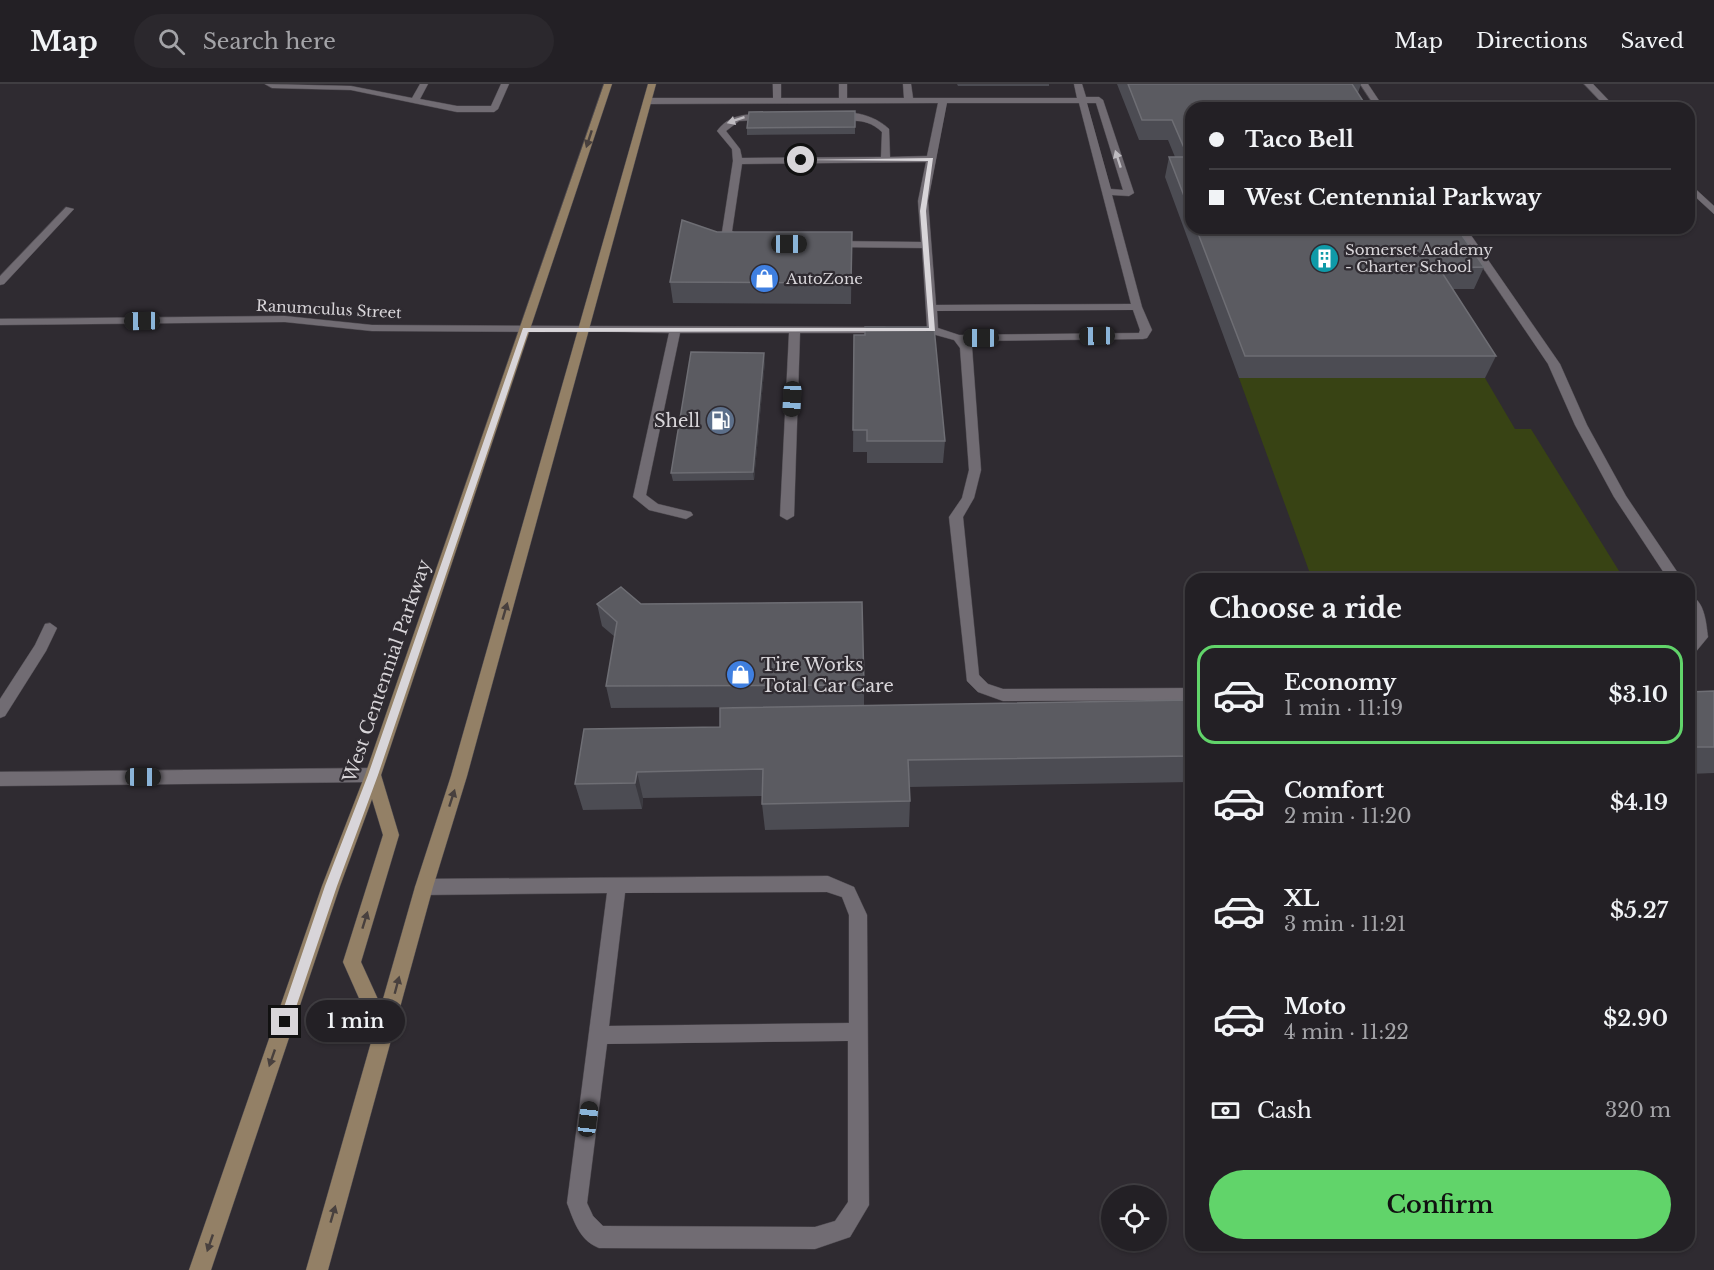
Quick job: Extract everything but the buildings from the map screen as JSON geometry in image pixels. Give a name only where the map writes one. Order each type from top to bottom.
[{"type":"main road","name":"West Centennial Parkway","points":[[201,1270],[331,886],[373,775],[608,84]]},
{"type":"main road","points":[[317,1270],[424,887],[459,776],[652,84]]},
{"type":"main road","points":[[373,775],[391,835],[352,962],[384,1033]]},
{"type":"street","points":[[269,84],[272,86],[351,88],[457,109],[494,109],[505,84]]},
{"type":"street","points":[[414,100],[424,84]]},
{"type":"street","points":[[777,84],[777,100]]},
{"type":"street","points":[[843,84],[843,101]]},
{"type":"street","points":[[907,84],[909,101]]},
{"type":"street","points":[[931,308],[1137,307],[1080,99],[1078,84]]},
{"type":"street","points":[[1364,84],[1376,102]]},
{"type":"street","points":[[1588,84],[1606,102]]},
{"type":"street","points":[[647,101],[1099,100],[1129,193],[1106,192]]},
{"type":"street","points":[[933,330],[923,201],[943,101]]},
{"type":"street","points":[[755,244],[744,244],[727,232],[738,161],[736,149],[721,131],[725,124],[744,117],[780,117]]},
{"type":"street","points":[[827,117],[861,117],[877,121],[886,130],[885,160]]},
{"type":"street","points":[[738,161],[931,159]]},
{"type":"street","points":[[1695,192],[1714,211]]},
{"type":"street","points":[[0,282],[69,209]]},
{"type":"street","points":[[1465,234],[1554,364],[1581,425],[1620,497],[1671,573]]},
{"type":"street","points":[[824,244],[926,245]]},
{"type":"street","name":"Ranumculus Street","points":[[0,322],[285,319],[372,328],[933,330],[958,338],[1143,336],[1146,330],[1137,307]]},
{"type":"street","points":[[675,329],[639,497],[654,507],[686,515]]},
{"type":"street","points":[[787,516],[795,329]]},
{"type":"street","points":[[958,338],[966,347],[975,470],[969,498],[956,517],[972,677],[983,688],[1003,695],[1185,694]]},
{"type":"street","points":[[1695,609],[1701,637],[1695,644]]},
{"type":"street","points":[[0,712],[41,647],[50,628]]},
{"type":"street","points":[[0,779],[373,775]]},
{"type":"street","points":[[424,887],[828,884],[848,892],[858,915],[858,1205],[842,1229],[815,1238],[599,1237],[585,1223],[577,1203],[617,886]]},
{"type":"street","points":[[598,1035],[858,1032]]},
{"type":"green space","points":[[1239,378],[1485,378],[1515,429],[1531,429],[1620,573],[1310,573]]},
{"type":"place","name":"Somerset Academy - Charter School","points":[[1324,258]]},
{"type":"place","name":"AutoZone","points":[[765,278]]},
{"type":"place","name":"Shell","points":[[721,421]]},
{"type":"place","name":"Tire Works Total Car Care","points":[[740,675]]},
{"type":"route","points":[[285,1022],[331,886],[373,775],[525,329],[933,330],[923,211],[931,159],[801,160]]}]
